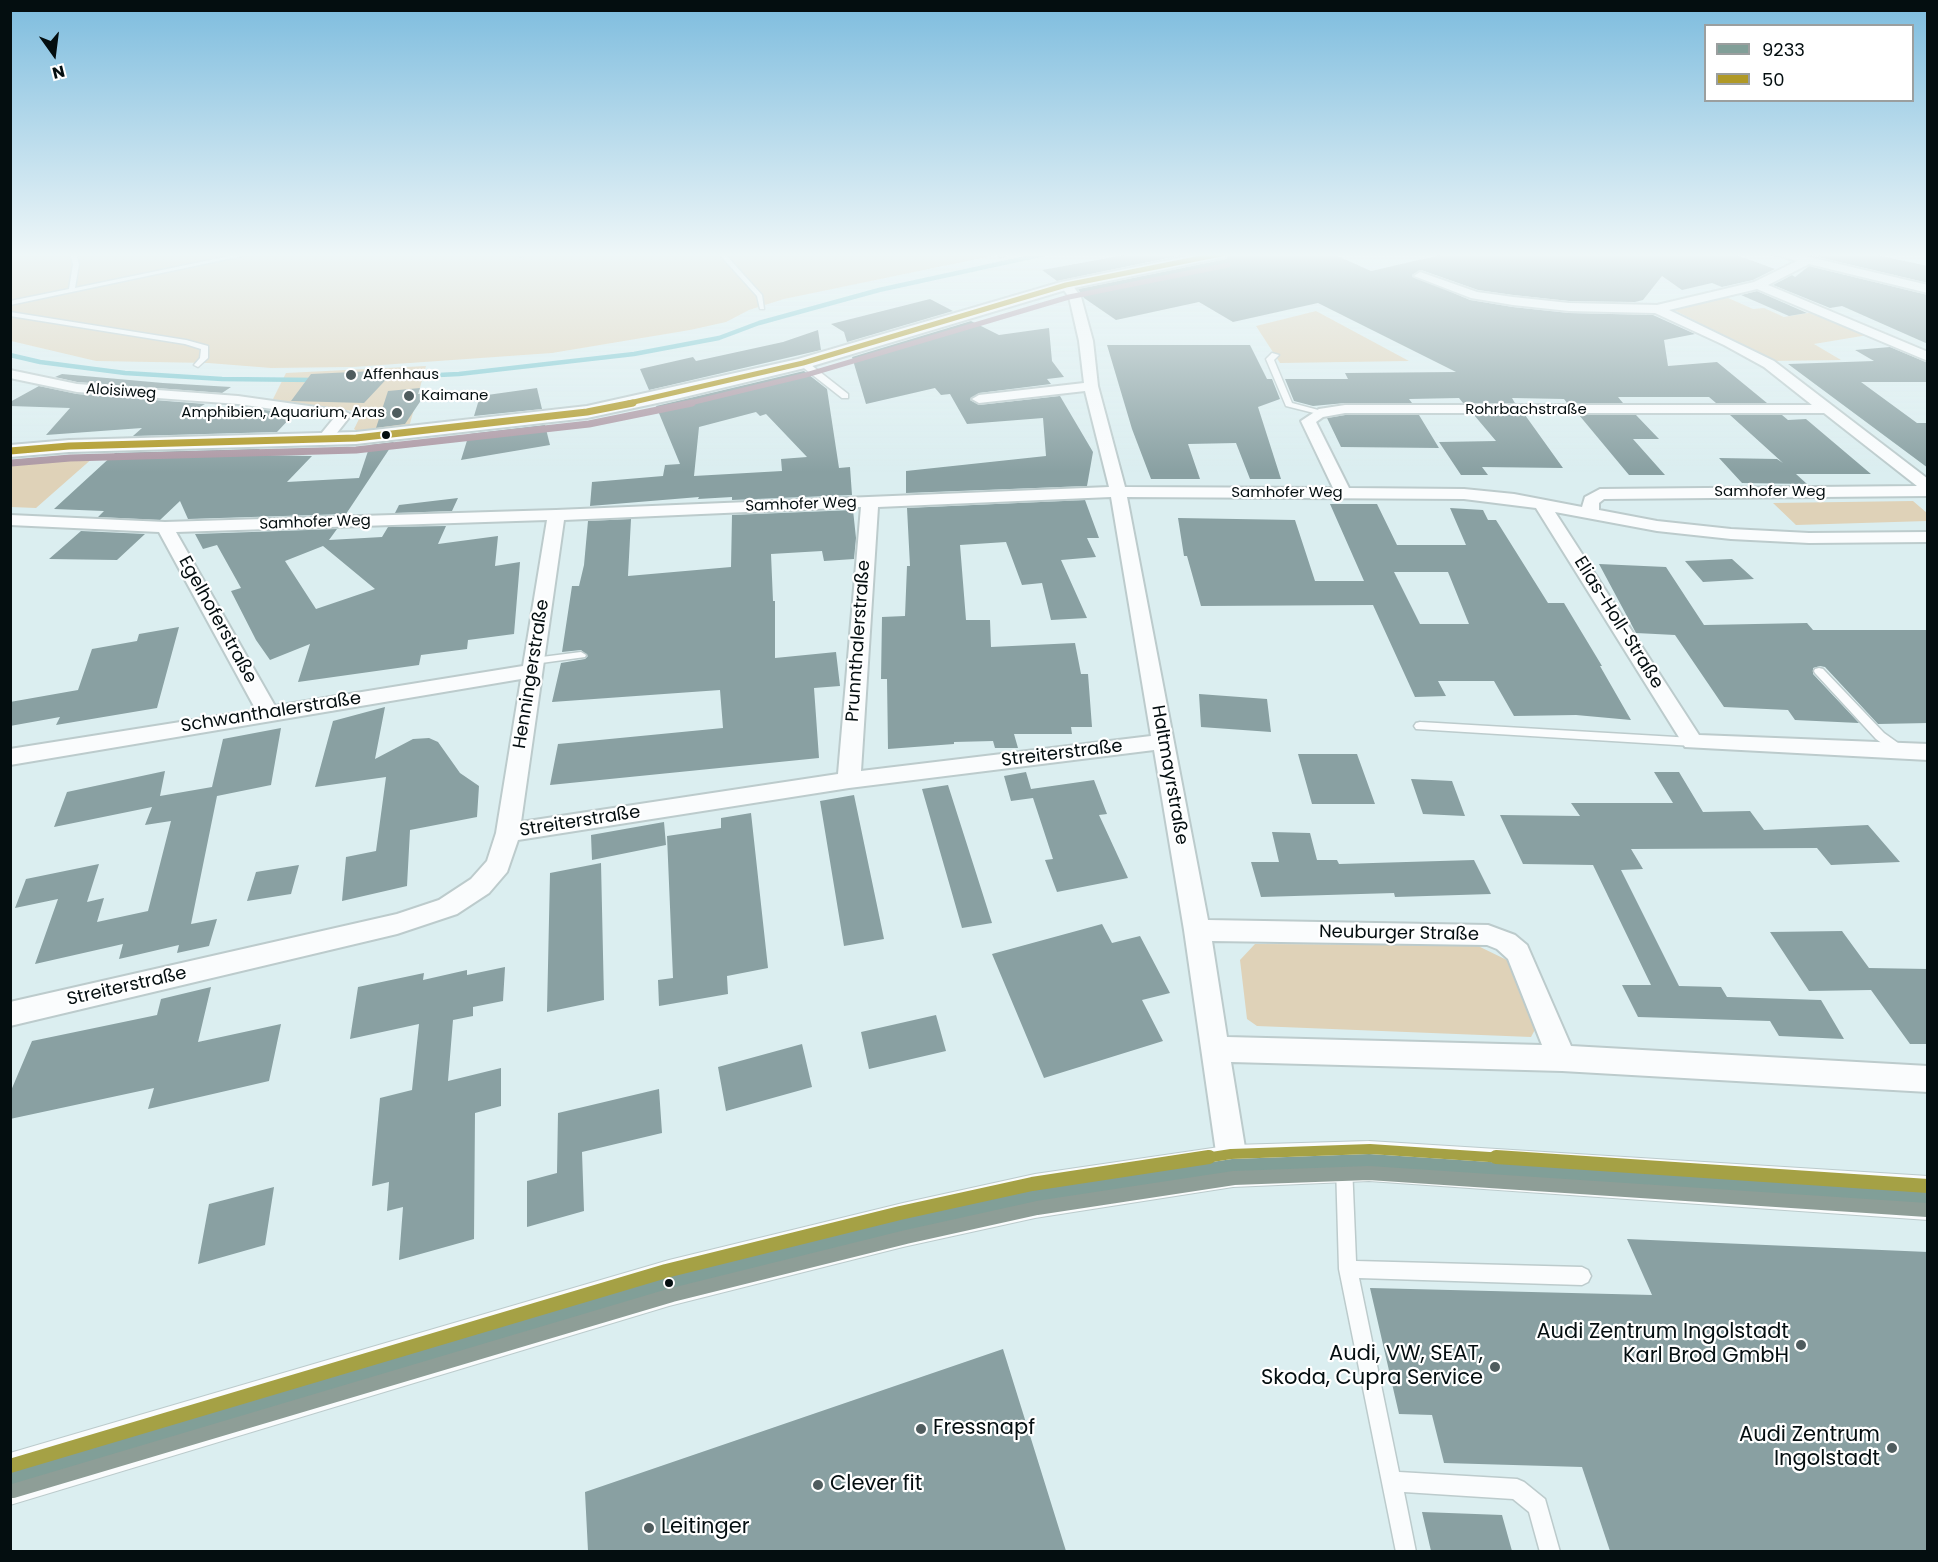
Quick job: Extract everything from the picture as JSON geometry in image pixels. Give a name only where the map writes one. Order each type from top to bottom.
[{"type":"main road","points":[[10,1479],[669,1282],[903,1225],[1035,1196],[1233,1166],[1369,1161],[1928,1198]]},
{"type":"street","points":[[10,451],[69,446],[324,440],[463,428],[587,412],[675,394],[803,363],[928,326]]},
{"type":"street","name":"Haltmayrstraße","points":[[1082,326],[1091,386],[1118,492],[1197,930],[1233,1166]]},
{"type":"street","points":[[1694,326],[1769,364],[1928,489]]},
{"type":"street","points":[[1855,326],[1928,357]]},
{"type":"street","name":"Aloisiweg","points":[[10,374],[77,388],[238,400],[344,415],[324,440]]},
{"type":"street","points":[[979,399],[1091,386]]},
{"type":"street","name":"Rohrbachstraße","points":[[1319,413],[1345,409],[1827,409]]},
{"type":"street","points":[[1319,413],[1308,421],[1343,493]]},
{"type":"street","name":"Samhofer Weg","points":[[1590,513],[1591,501],[1600,494],[1928,489]]},
{"type":"street","name":"Samhofer Weg","points":[[10,520],[165,527],[556,515],[1118,492],[1464,494],[1514,499],[1657,526],[1731,534],[1809,538],[1928,537]]},
{"type":"street","name":"Prunnthalerstraße","points":[[849,780],[870,502]]},
{"type":"street","name":"Elias-Holl-Straße","points":[[1542,505],[1693,742]]},
{"type":"street","name":"Henningerstraße","points":[[508,833],[556,515]]},
{"type":"street","name":"Egelhoferstraße","points":[[165,527],[268,713]]},
{"type":"street","name":"Schwanthalerstraße","points":[[10,757],[533,666]]},
{"type":"street","name":"Streiterstraße","points":[[10,1014],[397,924],[448,907],[480,886],[498,865],[508,833],[849,780],[1162,742]]},
{"type":"street","points":[[1693,742],[1928,752]]},
{"type":"street","name":"Neuburger Straße","points":[[1197,930],[1488,935],[1506,942],[1518,953],[1562,1058]]},
{"type":"street","points":[[1216,1049],[1562,1058],[1928,1079]]},
{"type":"lane","points":[[85,326],[186,342],[205,348],[204,358],[198,364]]},
{"type":"lane","points":[[1275,356],[1270,359],[1289,404],[1319,413]]},
{"type":"lane","points":[[803,363],[845,396]]},
{"type":"lane","points":[[533,666],[581,655]]},
{"type":"lane","points":[[1819,671],[1880,736],[1902,751]]},
{"type":"lane","points":[[1420,726],[1693,742]]},
{"type":"lane","points":[[1344,1162],[1348,1269],[1406,1551]]},
{"type":"lane","points":[[1348,1269],[1582,1276]]},
{"type":"lane","points":[[1392,1481],[1517,1489],[1538,1506],[1550,1551]]},
{"type":"shaded area","points":[[11,326],[708,326],[552,353],[353,367],[271,368],[208,363],[96,361],[11,341]]},
{"type":"shaded area","points":[[1256,326],[1344,326],[1409,361],[1280,363]]},
{"type":"shaded area","points":[[1705,326],[1847,326],[1868,335],[1814,344],[1841,360],[1773,361]]},
{"type":"shaded area","points":[[426,366],[409,427],[358,432],[354,429],[360,417],[357,417],[354,411],[272,401],[286,373]]},
{"type":"shaded area","points":[[94,457],[36,508],[11,507],[11,464]]},
{"type":"shaded area","points":[[1913,501],[1927,513],[1927,521],[1796,525],[1773,503]]},
{"type":"shaded area","points":[[1255,944],[1476,945],[1511,962],[1538,1024],[1531,1037],[1257,1026],[1247,1019],[1240,960]]},
{"type":"building","points":[[834,326],[902,326],[847,342],[844,332]]},
{"type":"building","points":[[955,326],[981,326],[999,335],[1049,328],[1052,361],[1064,377],[1047,379],[1051,384],[979,393],[970,400],[979,405],[1060,396],[1093,452],[1087,486],[906,493],[906,471],[1046,456],[1043,418],[967,424],[950,394],[941,395],[935,388],[866,404],[852,357]]},
{"type":"building","points":[[1364,326],[1677,326],[1695,334],[1664,340],[1668,366],[1717,362],[1767,403],[1716,403],[1709,397],[1618,397],[1623,403],[1567,403],[1564,399],[1512,398],[1515,403],[1463,403],[1459,398],[1409,399],[1412,403],[1345,403],[1313,406],[1294,401],[1285,379],[1348,379],[1345,373],[1456,372]]},
{"type":"building","points":[[1887,326],[1928,326],[1928,344]]},
{"type":"building","points":[[818,330],[821,350],[649,390],[640,369],[693,357],[696,361],[783,342]]},
{"type":"building","points":[[1107,345],[1250,345],[1267,379],[1272,379],[1280,399],[1258,407],[1281,479],[1250,479],[1236,443],[1188,444],[1200,479],[1151,479],[1132,429]]},
{"type":"building","points":[[1890,347],[1928,363],[1928,382],[1861,382],[1917,423],[1928,423],[1928,468],[1788,364],[1874,361],[1855,350]]},
{"type":"building","points":[[395,370],[364,403],[291,401],[311,374]]},
{"type":"building","points":[[804,371],[827,389],[839,468],[850,467],[852,495],[732,500],[732,497],[698,499],[699,497],[590,506],[592,482],[663,476],[665,465],[680,464],[656,406]],"holes":[[[756,412],[760,416],[766,414],[807,457],[781,459],[782,471],[694,476],[699,427]]]},
{"type":"building","points":[[62,374],[231,387],[222,393],[77,382],[55,377]]},
{"type":"building","points":[[39,386],[77,394],[205,404],[198,408],[251,408],[294,414],[277,432],[133,436],[142,428],[46,435],[70,408],[10,406],[10,402]]},
{"type":"building","points":[[420,388],[418,394],[426,393],[405,424],[376,428],[388,391]]},
{"type":"building","points":[[537,388],[542,409],[474,416],[480,396]]},
{"type":"building","points":[[1345,415],[1419,415],[1439,448],[1341,447],[1327,418]]},
{"type":"building","points":[[1474,415],[1525,415],[1563,468],[1482,467],[1488,475],[1461,475],[1439,442],[1496,441]]},
{"type":"building","points":[[1579,415],[1636,415],[1659,439],[1633,439],[1665,475],[1629,475]]},
{"type":"building","points":[[1730,415],[1782,415],[1788,420],[1806,419],[1871,474],[1796,474],[1807,484],[1742,483],[1719,458],[1777,459],[1783,463]]},
{"type":"building","points":[[545,425],[550,445],[461,460],[469,434]]},
{"type":"building","points":[[394,442],[346,514],[188,519],[180,501],[160,520],[98,517],[104,511],[54,509],[115,453],[260,449],[254,455],[312,456],[287,482],[359,478],[370,445]]},
{"type":"building","points":[[458,498],[452,511],[395,513],[399,505]]},
{"type":"building","points":[[1085,500],[1099,538],[1087,538],[1096,557],[1061,560],[1087,618],[1051,620],[1042,583],[1022,585],[1006,542],[960,545],[966,620],[990,620],[991,647],[1075,643],[1081,674],[1088,674],[1092,727],[1071,727],[1072,734],[1014,734],[1018,748],[995,748],[993,741],[954,742],[954,744],[888,749],[887,679],[881,679],[882,617],[905,616],[907,566],[910,566],[907,508]]},
{"type":"building","points":[[1330,504],[1377,504],[1397,545],[1466,545],[1450,508],[1483,510],[1488,520],[1496,520],[1548,603],[1564,603],[1631,720],[1576,715],[1514,716],[1494,681],[1438,681],[1446,696],[1415,697],[1373,605],[1201,606],[1187,556],[1184,556],[1178,518],[1295,520],[1315,581],[1364,581]],"holes":[[[1394,572],[1448,572],[1469,624],[1420,624]]]},
{"type":"building","points":[[853,510],[856,538],[854,559],[824,561],[822,551],[771,554],[773,601],[775,601],[775,658],[836,652],[840,686],[814,688],[819,758],[550,785],[558,744],[723,728],[720,690],[552,702],[561,663],[585,659],[588,656],[581,650],[562,652],[572,586],[579,586],[584,565],[588,521],[631,519],[628,576],[731,567],[732,515]]},
{"type":"building","points":[[446,526],[438,544],[498,536],[495,566],[520,562],[514,634],[468,640],[467,649],[421,655],[419,665],[298,682],[310,644],[270,660],[256,640],[231,591],[241,588],[217,545],[203,549],[195,534],[337,529],[329,540],[382,537],[388,527]],"holes":[[[323,546],[375,589],[316,609],[285,561]]]},
{"type":"building","points":[[81,531],[145,534],[117,560],[49,559]]},
{"type":"building","points":[[1732,559],[1754,579],[1703,582],[1685,561]]},
{"type":"building","points":[[1599,564],[1666,567],[1704,625],[1807,623],[1813,630],[1928,630],[1928,723],[1878,724],[1825,667],[1820,666],[1813,668],[1813,674],[1859,723],[1795,720],[1788,710],[1724,707],[1675,635],[1636,633]]},
{"type":"building","points":[[179,627],[157,708],[56,725],[60,717],[10,726],[10,702],[78,690],[92,649],[137,641],[139,634]]},
{"type":"building","points":[[1199,694],[1267,699],[1271,732],[1201,727]]},
{"type":"building","points":[[385,707],[375,759],[413,739],[429,738],[438,742],[460,773],[479,786],[477,817],[410,830],[407,886],[342,901],[346,857],[376,851],[386,777],[315,787],[333,721]]},
{"type":"building","points":[[281,728],[271,785],[217,796],[191,924],[217,919],[209,946],[177,953],[179,945],[119,959],[123,944],[35,964],[58,899],[15,908],[26,879],[99,864],[87,902],[104,898],[97,922],[148,911],[171,821],[145,825],[152,807],[54,827],[67,792],[165,771],[160,796],[212,787],[223,739]]},
{"type":"building","points":[[1298,754],[1357,754],[1375,804],[1312,804]]},
{"type":"building","points":[[1026,772],[1031,789],[1094,780],[1107,814],[1099,815],[1128,878],[1057,892],[1045,860],[1053,859],[1033,798],[1011,801],[1004,776]]},
{"type":"building","points":[[1654,772],[1679,772],[1703,812],[1750,811],[1764,830],[1868,825],[1900,862],[1831,865],[1817,848],[1631,849],[1643,869],[1621,870],[1679,986],[1721,987],[1727,997],[1821,1000],[1844,1039],[1779,1036],[1770,1021],[1638,1017],[1622,985],[1651,985],[1593,865],[1523,864],[1500,815],[1580,816],[1571,803],[1673,803]]},
{"type":"building","points":[[1411,779],[1452,781],[1465,816],[1423,814]]},
{"type":"building","points":[[948,785],[992,923],[962,928],[922,789]]},
{"type":"building","points":[[854,795],[884,939],[844,946],[820,801]]},
{"type":"building","points":[[751,813],[768,968],[727,976],[728,994],[659,1006],[658,980],[673,978],[667,836],[721,828],[721,818]]},
{"type":"building","points":[[664,822],[666,845],[592,860],[591,835]]},
{"type":"building","points":[[1272,832],[1310,833],[1317,860],[1337,860],[1339,864],[1474,860],[1491,894],[1395,897],[1394,893],[1261,897],[1251,862],[1279,862]]},
{"type":"building","points":[[601,863],[604,1000],[547,1012],[550,873]]},
{"type":"building","points":[[299,865],[291,894],[247,901],[256,872]]},
{"type":"building","points":[[1102,924],[1112,943],[1140,936],[1170,993],[1142,1000],[1163,1041],[1044,1078],[992,954]]},
{"type":"building","points":[[1842,931],[1869,968],[1928,969],[1928,1044],[1910,1044],[1871,990],[1809,991],[1770,932]]},
{"type":"building","points":[[505,967],[503,1001],[473,1007],[473,1016],[453,1020],[448,1081],[501,1068],[501,1106],[475,1113],[474,1239],[399,1260],[403,1207],[387,1211],[389,1182],[372,1186],[380,1098],[412,1090],[419,1024],[350,1039],[358,987],[424,973],[423,980],[467,970],[467,975]]},
{"type":"building","points":[[211,987],[198,1042],[281,1024],[269,1081],[148,1109],[154,1088],[10,1119],[10,1093],[32,1041],[157,1015],[161,999]]},
{"type":"building","points":[[936,1015],[946,1051],[869,1069],[861,1032]]},
{"type":"building","points":[[802,1044],[812,1087],[726,1111],[718,1067]]},
{"type":"building","points":[[659,1089],[662,1133],[582,1152],[584,1211],[527,1227],[527,1181],[557,1173],[558,1113]]},
{"type":"building","points":[[274,1187],[265,1245],[198,1264],[209,1204]]},
{"type":"building","name":"Audi Zentrum Ingolstadt Karl Brod GmbH","points":[[1627,1239],[1928,1252],[1928,1551],[1610,1551],[1582,1467],[1444,1463],[1432,1415],[1399,1414],[1370,1288],[1652,1295]]},
{"type":"building","points":[[1003,1349],[1066,1551],[588,1551],[585,1492]]},
{"type":"building","points":[[1422,1512],[1502,1515],[1512,1551],[1431,1551]]},
{"type":"waterway","points":[[377,378],[459,374],[634,354],[719,338],[751,326]]},
{"type":"waterway","points":[[10,355],[40,362],[125,373],[222,379],[316,380]]},
{"type":"transit line","name":"50","points":[[10,451],[69,446],[356,438],[587,412],[676,394],[803,363],[928,326]]},
{"type":"transit line","points":[[11,463],[70,458],[356,450],[589,424],[679,406],[806,375],[972,326]]},
{"type":"transit line","points":[[10,1466],[666,1271],[900,1213],[1032,1184],[1231,1154],[1370,1149],[1928,1186]]},
{"type":"transit line","name":"9233","points":[[10,1479],[669,1283],[903,1225],[1035,1196],[1233,1166],[1369,1161],[1928,1198]]},
{"type":"transit line","points":[[13,1491],[672,1295],[906,1237],[1037,1208],[1234,1178],[1369,1173],[1927,1210]]},
{"type":"place","name":"Affenhaus","points":[[351,375]]},
{"type":"place","name":"Kaimane","points":[[409,396]]},
{"type":"place","name":"Amphibien, Aquarium, Aras","points":[[397,413]]},
{"type":"place","name":"Audi Zentrum Ingolstadt Karl Brod GmbH","points":[[1801,1345]]},
{"type":"place","name":"Audi, VW, SEAT, Skoda, Cupra Service","points":[[1495,1367]]},
{"type":"place","name":"Fressnapf","points":[[921,1429]]},
{"type":"place","name":"Audi Zentrum Ingolstadt","points":[[1892,1448]]},
{"type":"place","name":"Clever fit","points":[[818,1485]]},
{"type":"place","name":"Leitinger","points":[[649,1528]]}]
